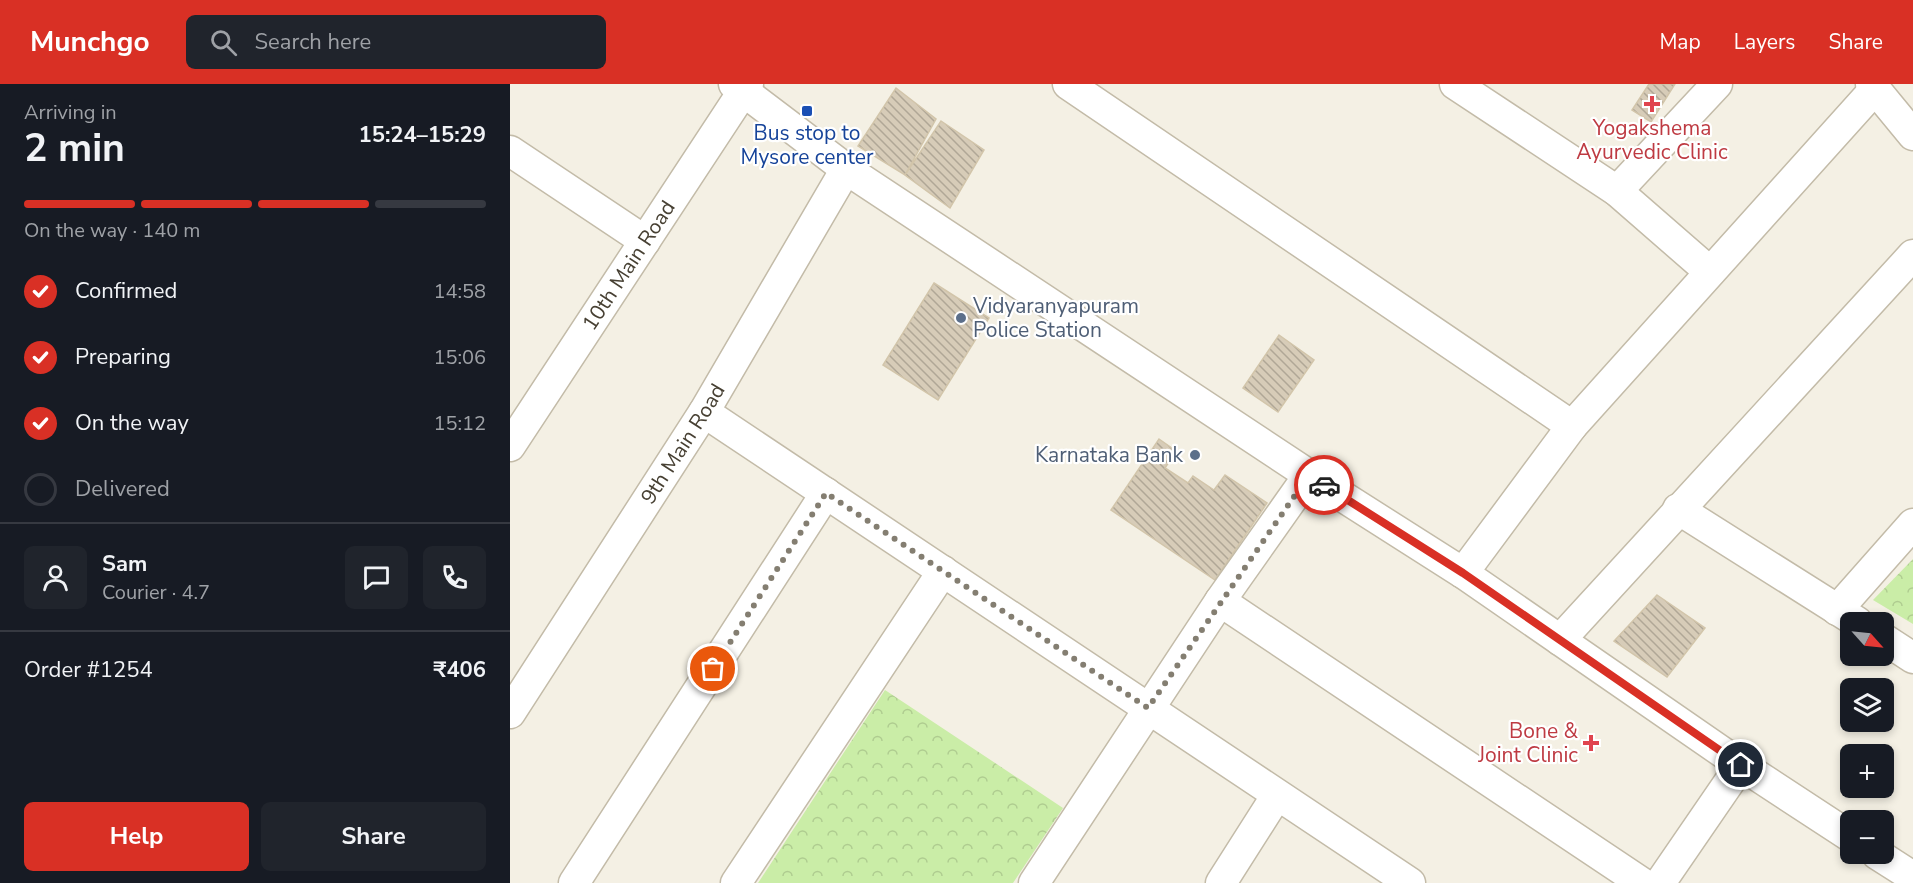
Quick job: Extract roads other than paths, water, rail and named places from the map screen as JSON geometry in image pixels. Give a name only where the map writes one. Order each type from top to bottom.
[{"type":"street","points":[[1068,84],[1572,426]]},
{"type":"street","points":[[1455,84],[1617,191],[1710,272]]},
{"type":"street","points":[[742,86],[846,169],[1309,475],[1463,573],[1741,765],[1840,830]]},
{"type":"street","name":"10th Main Road","points":[[510,446],[645,241],[742,86]]},
{"type":"street","points":[[1617,191],[1711,86]]},
{"type":"street","points":[[1463,573],[1572,426],[1873,87],[1913,135]]},
{"type":"street","points":[[510,151],[645,241]]},
{"type":"street","name":"9th Main Road","points":[[510,713],[704,412],[846,169]]},
{"type":"street","points":[[1560,640],[1913,255]]},
{"type":"street","points":[[704,412],[1410,883]]},
{"type":"street","points":[[1034,883],[1220,601],[1309,475]]},
{"type":"street","points":[[574,883],[826,493]]},
{"type":"street","points":[[1678,509],[1841,612]]},
{"type":"street","points":[[1850,612],[1913,524]]},
{"type":"street","points":[[736,883],[943,571]]},
{"type":"street","points":[[1220,601],[1642,883]]},
{"type":"street","points":[[1894,646],[1913,658]]},
{"type":"street","points":[[1660,883],[1741,765]]},
{"type":"street","points":[[1221,883],[1277,795]]},
{"type":"street","points":[[1893,864],[1913,877]]},
{"type":"place","name":"Yogakshema Ayurvedic Clinic","points":[[1652,104]]},
{"type":"place","name":"Bus stop to Mysore center","points":[[807,111]]},
{"type":"place","name":"Vidyaranyapuram Police Station","points":[[961,318]]},
{"type":"place","name":"Karnataka Bank","points":[[1195,455]]},
{"type":"place","name":"Bone & Joint Clinic","points":[[1591,743]]}]
